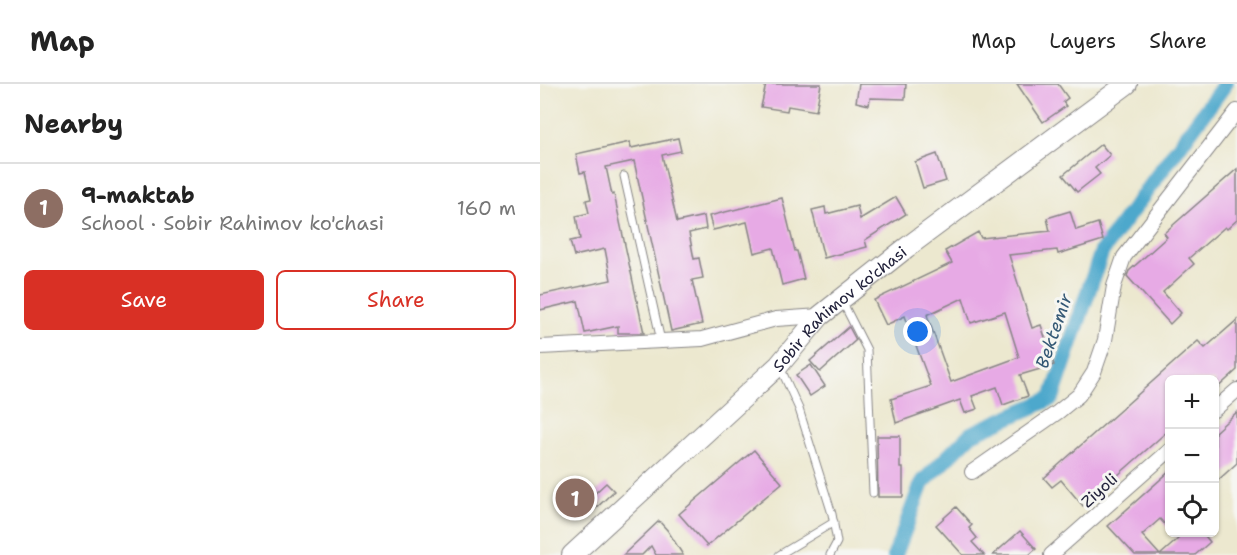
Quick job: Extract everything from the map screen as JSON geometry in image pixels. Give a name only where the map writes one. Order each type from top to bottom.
[{"type":"street","name":"Sobir Rahimov ko'chasi","points":[[572,555],[779,365],[820,316],[841,298],[1127,84]]},
{"type":"street","points":[[972,472],[1079,395],[1094,372],[1105,340],[1114,286],[1124,257],[1237,111]]},
{"type":"street","points":[[540,346],[702,339],[776,319],[820,316]]},
{"type":"street","points":[[1219,406],[1237,390]]},
{"type":"street","name":"Ziyoli","points":[[1051,555],[1165,454]]},
{"type":"lane","points":[[624,176],[661,342]]},
{"type":"lane","points":[[841,298],[867,350],[873,494]]},
{"type":"lane","points":[[779,365],[799,409],[834,522],[837,542],[830,555]]},
{"type":"lane","points":[[779,555],[834,522]]},
{"type":"building","points":[[766,84],[821,84],[816,111],[788,106],[787,111],[761,107]]},
{"type":"building","points":[[859,84],[906,84],[905,99],[870,98],[869,105],[856,102]]},
{"type":"building","points":[[1017,84],[1058,84],[1068,98],[1063,102],[1066,106],[1043,122]]},
{"type":"building","points":[[678,138],[681,151],[662,155],[677,222],[704,216],[706,229],[689,233],[694,259],[699,258],[703,278],[692,280],[702,324],[671,331],[634,161],[606,167],[644,333],[618,333],[618,326],[585,333],[578,301],[540,310],[540,295],[611,280],[605,249],[574,256],[570,241],[580,239],[576,216],[589,213],[586,200],[591,199],[585,172],[580,173],[576,154],[630,142],[631,148]]},
{"type":"building","points":[[1101,144],[1110,155],[1095,168],[1100,174],[1077,192],[1063,175]]},
{"type":"building","points":[[937,154],[946,181],[923,188],[915,162]]},
{"type":"building","points":[[1237,169],[1237,220],[1227,229],[1225,227],[1189,258],[1194,264],[1163,292],[1181,313],[1170,324],[1127,276],[1129,271],[1167,237],[1164,233]]},
{"type":"building","points":[[896,197],[906,214],[865,240],[867,247],[824,258],[812,210],[825,207],[826,214],[857,206],[860,219]]},
{"type":"building","points":[[782,198],[804,279],[782,285],[773,248],[754,253],[747,222],[713,230],[709,216]]},
{"type":"building","points":[[1070,211],[1076,230],[1098,223],[1103,240],[1058,254],[1057,250],[1009,255],[1032,328],[1041,325],[1054,365],[1020,375],[1028,396],[1003,405],[997,387],[972,396],[977,409],[965,413],[960,400],[896,423],[891,399],[931,386],[905,316],[886,325],[874,300],[952,263],[945,251],[978,232],[981,238],[1050,231],[1047,218]],"holes":[[[963,298],[971,323],[1005,312],[1019,357],[951,382],[927,315]]]},
{"type":"building","points":[[1237,320],[1237,370],[1219,386],[1219,375],[1165,375],[1165,433],[1083,506],[1061,480],[1052,487],[1044,478],[1198,341],[1205,348]]},
{"type":"building","points":[[849,327],[856,340],[820,372],[810,361]]},
{"type":"building","points":[[811,365],[825,386],[810,396],[796,375]]},
{"type":"building","points":[[1237,412],[1237,463],[1219,479],[1219,429]]},
{"type":"building","points":[[877,436],[900,436],[903,497],[878,497]]},
{"type":"building","points":[[754,450],[782,483],[707,546],[679,514]]},
{"type":"building","points":[[1165,475],[1165,524],[1160,519],[1142,535],[1160,555],[1135,555],[1108,526]]},
{"type":"building","points":[[606,483],[614,491],[587,517],[579,508]]},
{"type":"building","points":[[956,507],[972,525],[969,528],[977,538],[972,542],[984,555],[963,555],[936,525]]},
{"type":"building","points":[[659,521],[683,555],[656,555],[651,546],[642,555],[623,555]]},
{"type":"building","points":[[1020,531],[1036,549],[1029,555],[993,555]]},
{"type":"building","points":[[1176,537],[1206,537],[1210,542],[1195,555],[1160,555],[1178,539]]},
{"type":"waterway","name":"Bektemir","points":[[895,555],[922,483],[971,434],[1052,398],[1102,251],[1225,84]]},
{"type":"place","name":"9-maktab","points":[[575,498]]}]
